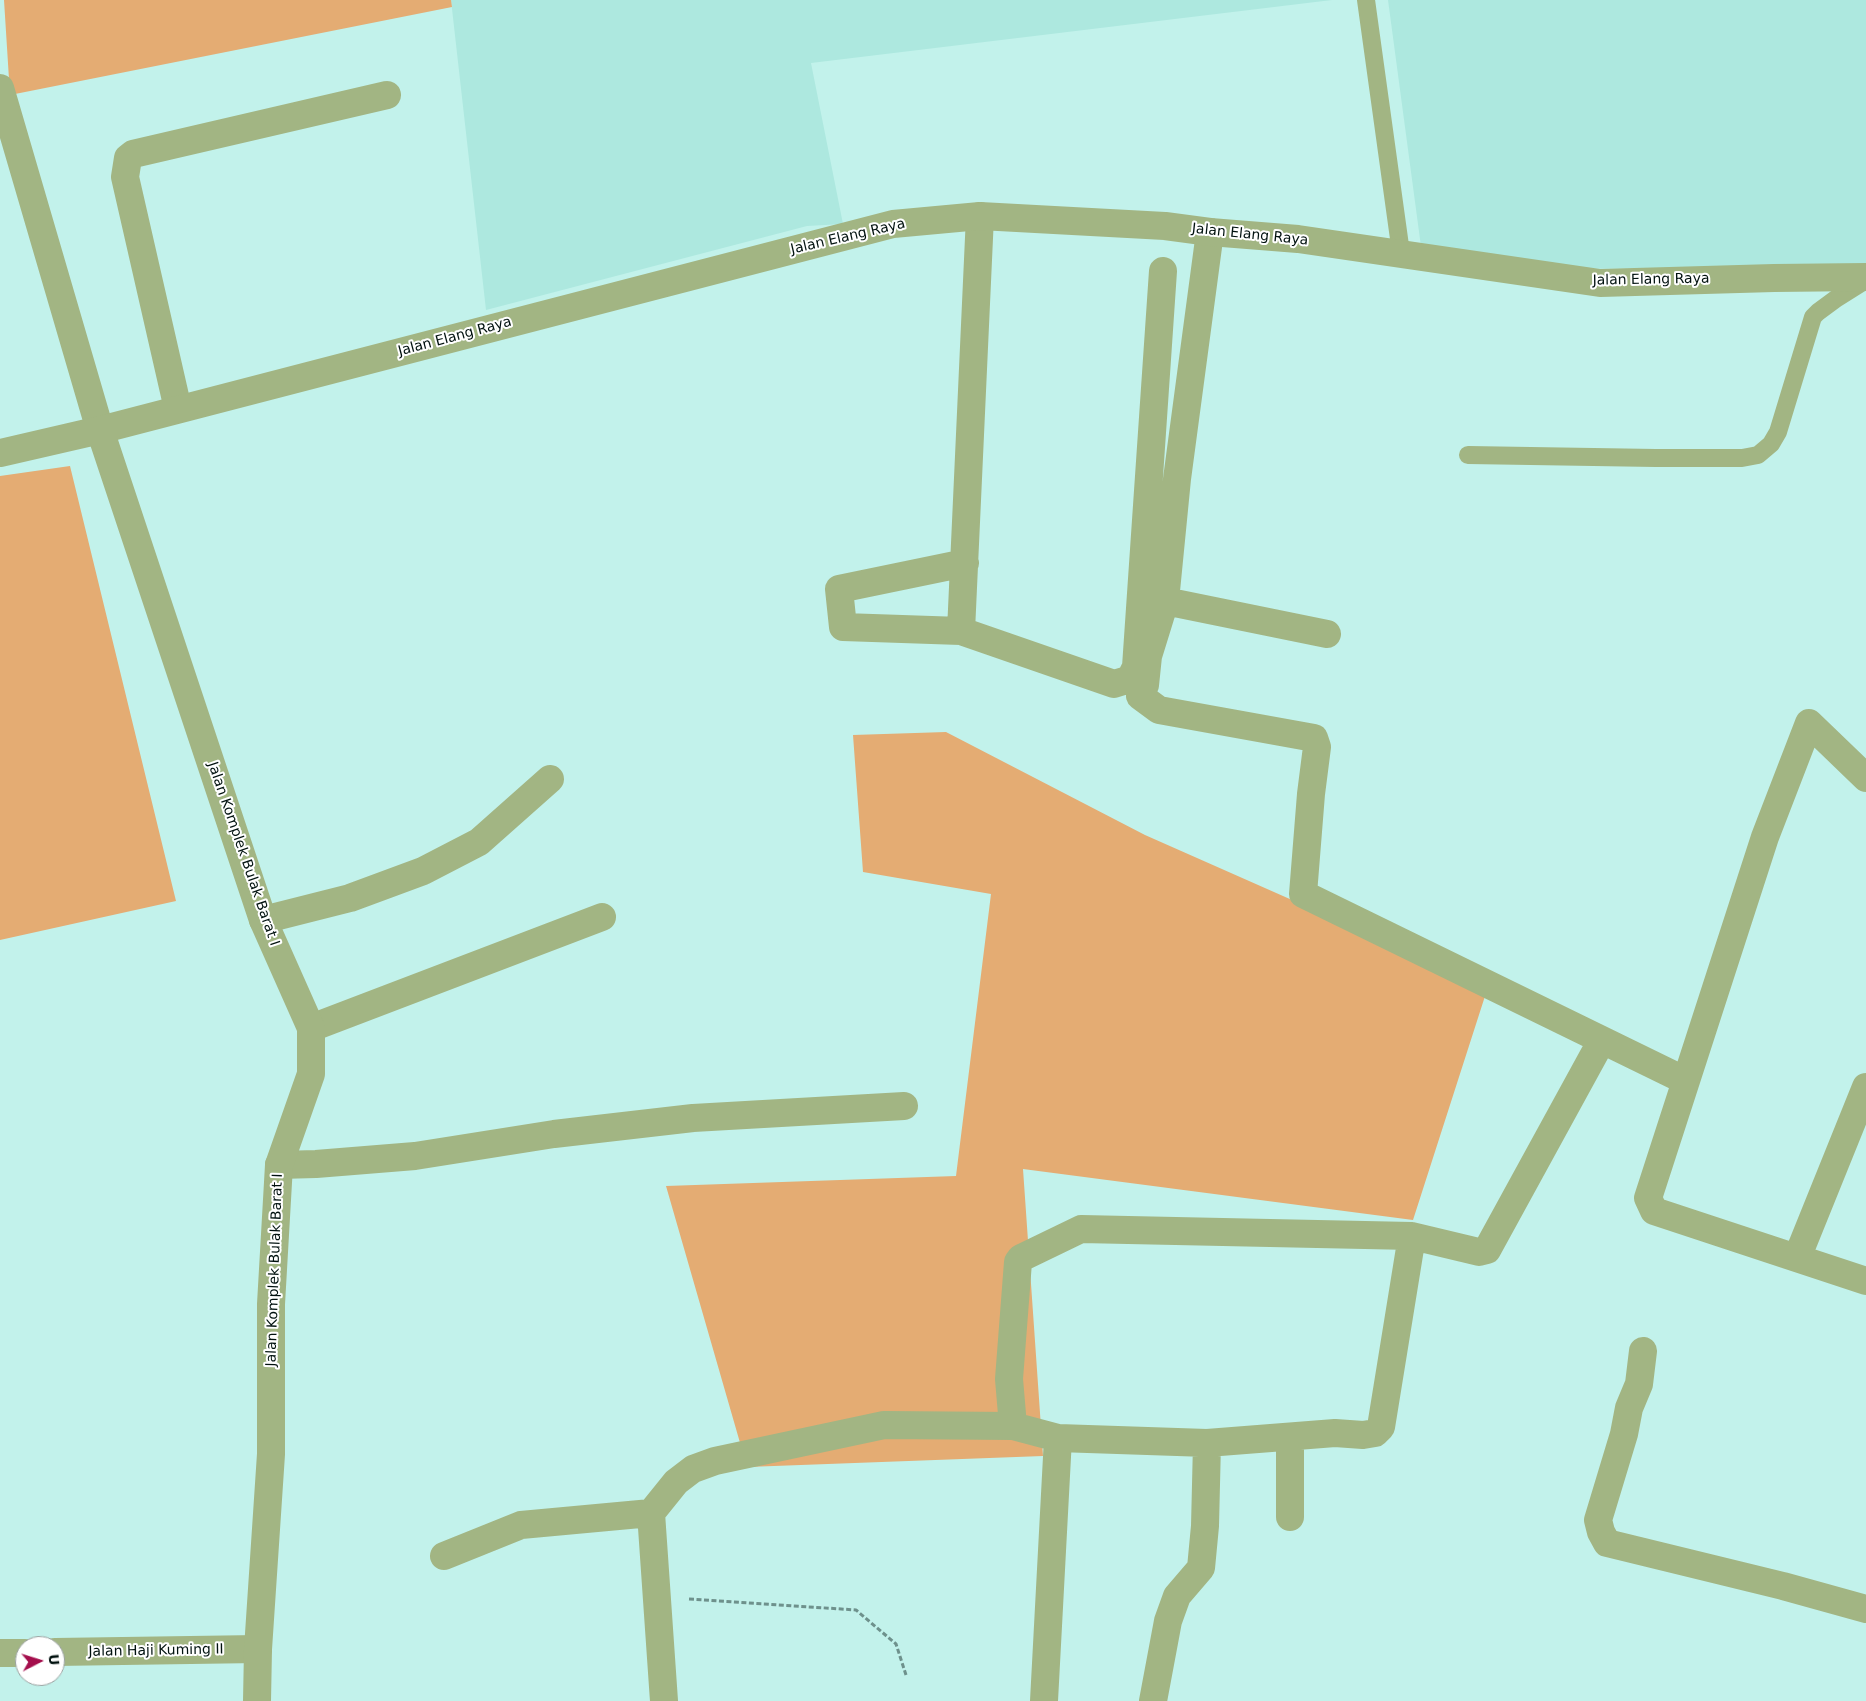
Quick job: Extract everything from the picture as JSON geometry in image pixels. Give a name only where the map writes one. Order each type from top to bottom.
[{"type":"street","name":"Jalan Komplek Bulak Barat I","points":[[0,88],[100,430],[264,920],[312,1028],[311,1074],[279,1165],[271,1304],[271,1454],[258,1649],[257,1701]]},
{"type":"street","points":[[178,409],[125,177],[128,158],[133,154],[387,95]]},
{"type":"street","name":"Jalan Elang Raya","points":[[0,452],[100,430],[893,224],[980,216],[1165,226],[1210,232],[1298,239],[1600,283],[1774,278],[1866,279]]},
{"type":"street","points":[[960,631],[965,563],[980,216]]},
{"type":"street","points":[[1210,232],[1177,479],[1165,601],[1148,656],[1145,685],[1140,696],[1159,710],[1314,738],[1317,748],[1311,794],[1303,894],[1686,1081]]},
{"type":"street","points":[[965,563],[839,589],[843,627],[960,631],[1114,684],[1130,679],[1136,667],[1163,271]]},
{"type":"street","points":[[1165,601],[1326,634]]},
{"type":"street","points":[[1866,778],[1809,723],[1765,837],[1648,1198],[1654,1210],[1866,1281]]},
{"type":"street","points":[[264,920],[350,898],[423,871],[479,842],[550,779]]},
{"type":"street","points":[[312,1028],[602,917]]},
{"type":"street","points":[[1013,1426],[1009,1379],[1018,1262],[1025,1256],[1081,1229],[1412,1236],[1480,1252],[1487,1250],[1602,1040]]},
{"type":"street","points":[[1797,1258],[1866,1087]]},
{"type":"street","points":[[279,1165],[415,1156],[554,1134],[692,1118],[904,1106]]},
{"type":"street","points":[[664,1701],[651,1514],[676,1482],[693,1469],[715,1461],[884,1425],[1013,1426],[1058,1438],[1207,1443],[1335,1433],[1375,1434],[1382,1427],[1412,1236]]},
{"type":"street","points":[[1643,1351],[1639,1384],[1629,1408],[1624,1434],[1598,1520],[1600,1532],[1607,1543],[1783,1586],[1866,1609]]},
{"type":"street","points":[[1290,1437],[1290,1517]]},
{"type":"street","points":[[1044,1701],[1058,1438]]},
{"type":"street","points":[[1153,1701],[1168,1621],[1177,1596],[1201,1568],[1205,1526],[1207,1443]]},
{"type":"street","points":[[444,1556],[521,1525],[651,1514]]},
{"type":"street","name":"Jalan Haji Kuming II","points":[[65,1652],[258,1649]]},
{"type":"street","points":[[0,1653],[15,1653]]},
{"type":"lane","points":[[1366,0],[1401,253]]},
{"type":"lane","points":[[1468,455],[1656,458],[1742,458],[1758,455],[1770,444],[1778,432],[1813,318],[1823,308],[1866,279]]},
{"type":"path","points":[[657,1597],[856,1610],[896,1644],[906,1675]]},
{"type":"shaded area","points":[[4,0],[451,0],[452,7],[10,95]]},
{"type":"shaded area","points":[[451,0],[1332,0],[811,63],[843,224],[807,226],[486,310]]},
{"type":"shaded area","points":[[1388,0],[1866,0],[1866,268],[1424,269]]},
{"type":"shaded area","points":[[70,466],[176,901],[0,940],[0,476]]},
{"type":"shaded area","points":[[946,732],[1145,835],[1378,938],[1486,993],[1413,1220],[1023,1169],[1043,1456],[747,1467],[666,1186],[956,1176],[991,894],[863,872],[853,735]]}]
